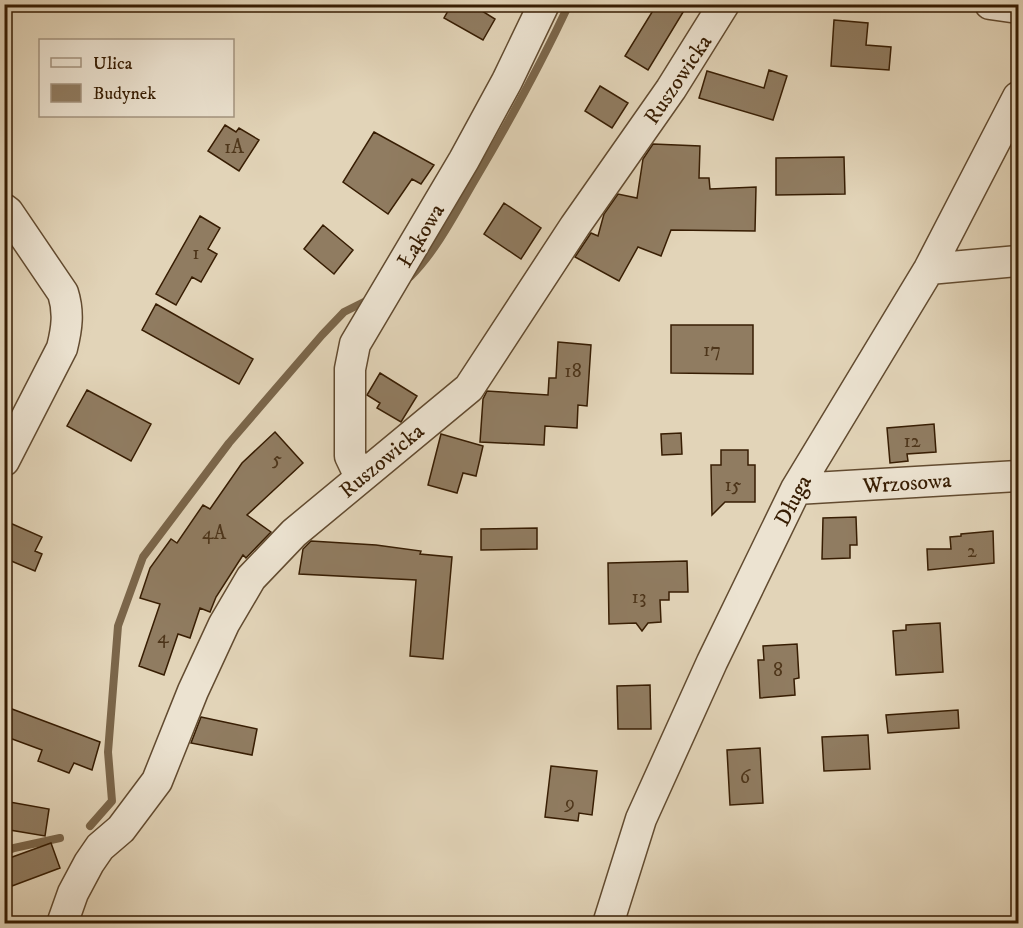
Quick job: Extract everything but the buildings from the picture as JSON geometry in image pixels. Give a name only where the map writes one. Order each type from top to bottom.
[{"type":"street","name":"Łąkowa","points":[[360,477],[350,456],[350,369],[355,344],[464,160],[507,81],[544,4]]},
{"type":"street","name":"Ruszowicka","points":[[62,924],[73,893],[88,863],[100,847],[121,829],[157,781],[193,691],[220,634],[251,578],[294,533],[469,388],[575,226],[671,89],[724,4]]},
{"type":"street","points":[[990,4],[1018,8]]},
{"type":"street","name":"Długa","points":[[608,924],[641,819],[712,662],[796,489],[929,269],[1018,97]]},
{"type":"street","points":[[4,209],[63,293],[67,307],[67,329],[62,348],[4,461]]},
{"type":"street","points":[[929,269],[1018,261]]},
{"type":"street","name":"Wrzosowa","points":[[796,489],[1018,476]]},
{"type":"waterway","points":[[410,277],[437,243],[501,136],[569,4]]},
{"type":"waterway","points":[[90,826],[112,801],[108,752],[118,626],[143,557],[229,443],[322,335],[344,312],[370,299]]},
{"type":"waterway","points":[[4,852],[60,838]]}]
